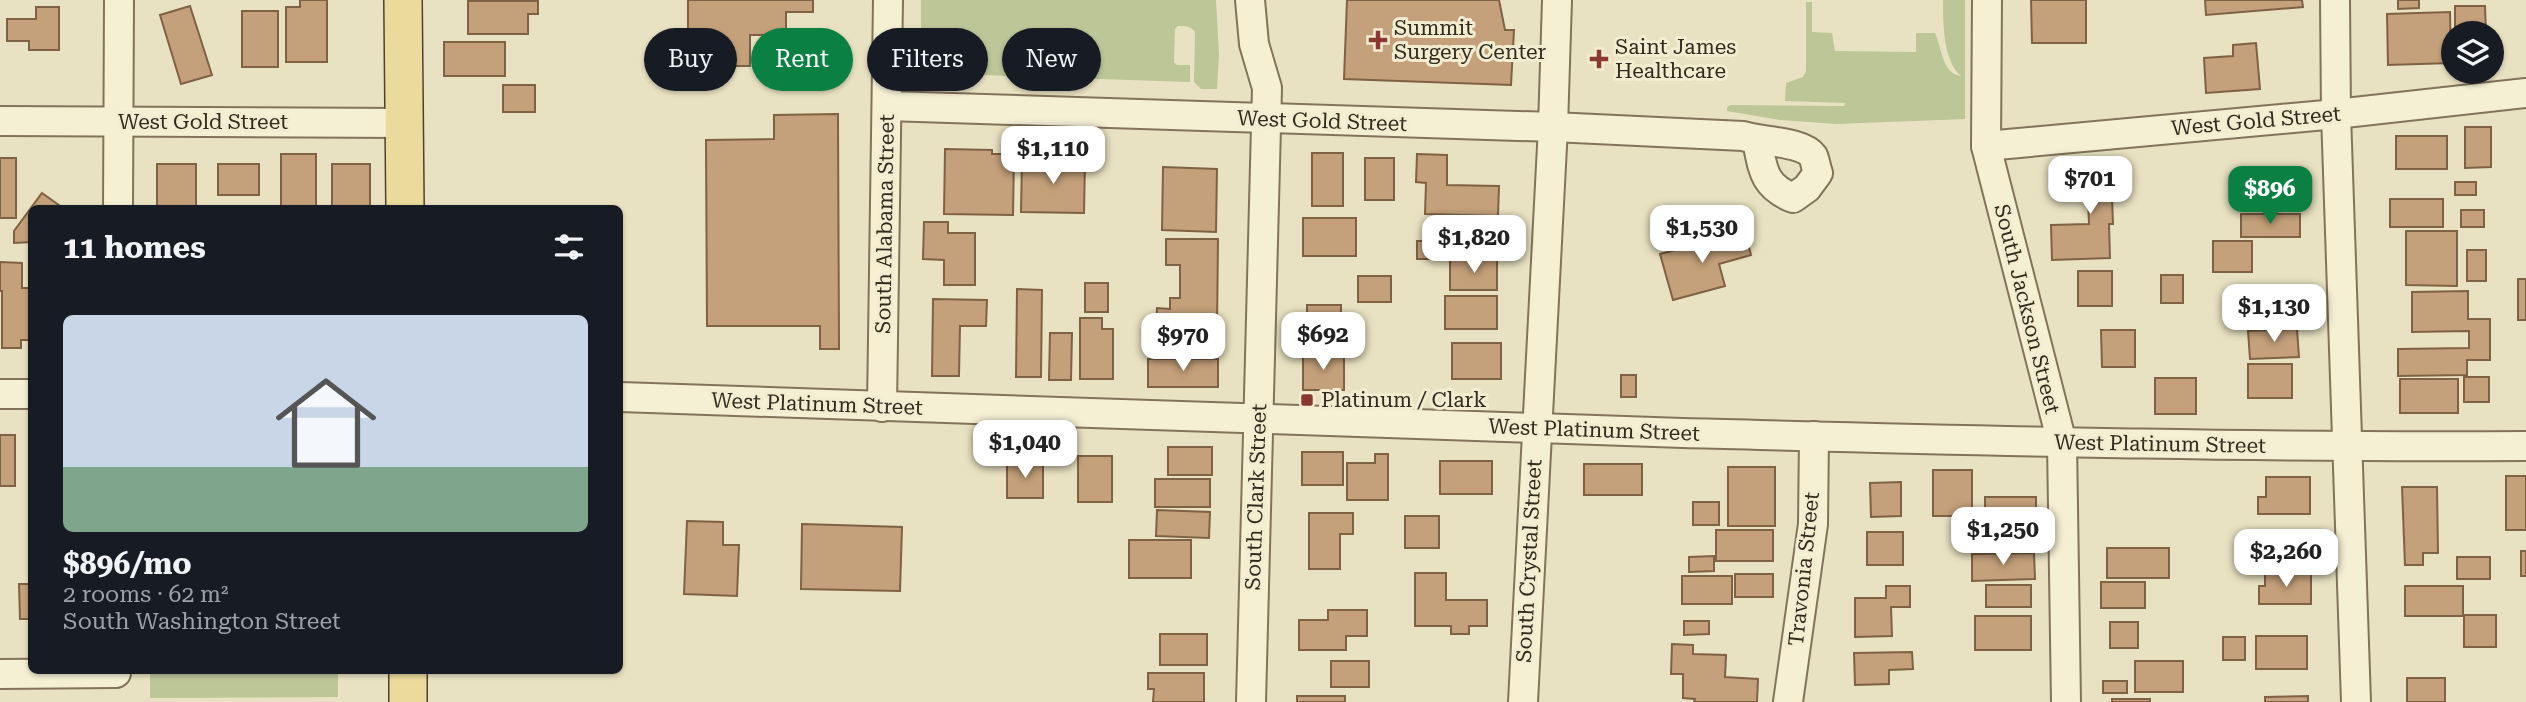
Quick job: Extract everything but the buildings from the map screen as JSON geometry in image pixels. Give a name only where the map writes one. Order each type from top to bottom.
[{"type":"main road","points":[[403,0],[405,205]]},
{"type":"main road","points":[[408,674],[408,702]]},
{"type":"street","points":[[118,205],[119,0]]},
{"type":"street","name":"South Alabama Street","points":[[882,407],[888,0]]},
{"type":"street","name":"South Clark Street","points":[[1250,0],[1254,44],[1267,88],[1251,702]]},
{"type":"street","name":"South Crystal Street","points":[[1523,702],[1535,429],[1553,127],[1557,0]]},
{"type":"street","name":"South Jackson Street","points":[[1987,0],[1986,146],[2062,443],[2066,702]]},
{"type":"street","points":[[2335,0],[2336,114],[2356,702]]},
{"type":"street","name":"West Gold Street","points":[[1986,146],[2336,114],[2526,93]]},
{"type":"street","name":"West Gold Street","points":[[887,106],[1685,131],[1743,136],[1756,141]]},
{"type":"street","name":"West Gold Street","points":[[0,121],[405,123]]},
{"type":"street","points":[[0,394],[28,394]]},
{"type":"street","name":"West Platinum Street","points":[[623,397],[1535,429],[2062,443],[2348,447],[2526,446]]},
{"type":"street","name":"Travonia Street","points":[[1788,702],[1813,524],[1814,436]]},
{"type":"street","points":[[0,674],[28,674]]},
{"type":"green space","points":[[921,0],[1216,0],[1219,55],[1217,89],[1201,89],[1194,82],[1195,32],[1190,27],[1178,26],[1175,29],[1174,62],[1177,65],[1190,65],[1190,82],[1101,79],[1101,28],[1002,28],[1002,76],[988,75],[988,28],[921,28]]},
{"type":"green space","points":[[1943,0],[1965,0],[1965,119],[1836,124],[1780,120],[1727,111],[1727,107],[1731,105],[1844,106],[1845,103],[1785,101],[1786,83],[1803,77],[1806,71],[1806,2],[1812,2],[1812,32],[1832,33],[1835,51],[1916,52],[1916,33],[1935,33],[1946,65],[1950,71],[1961,76],[1947,51]]},
{"type":"green space","points":[[150,674],[338,674],[338,697],[150,698]]},
{"type":"place","name":"Summit Surgery Center","points":[[1378,40]]},
{"type":"place","name":"Saint James Healthcare","points":[[1599,59]]},
{"type":"place","name":"Platinum / Clark","points":[[1307,400]]}]
